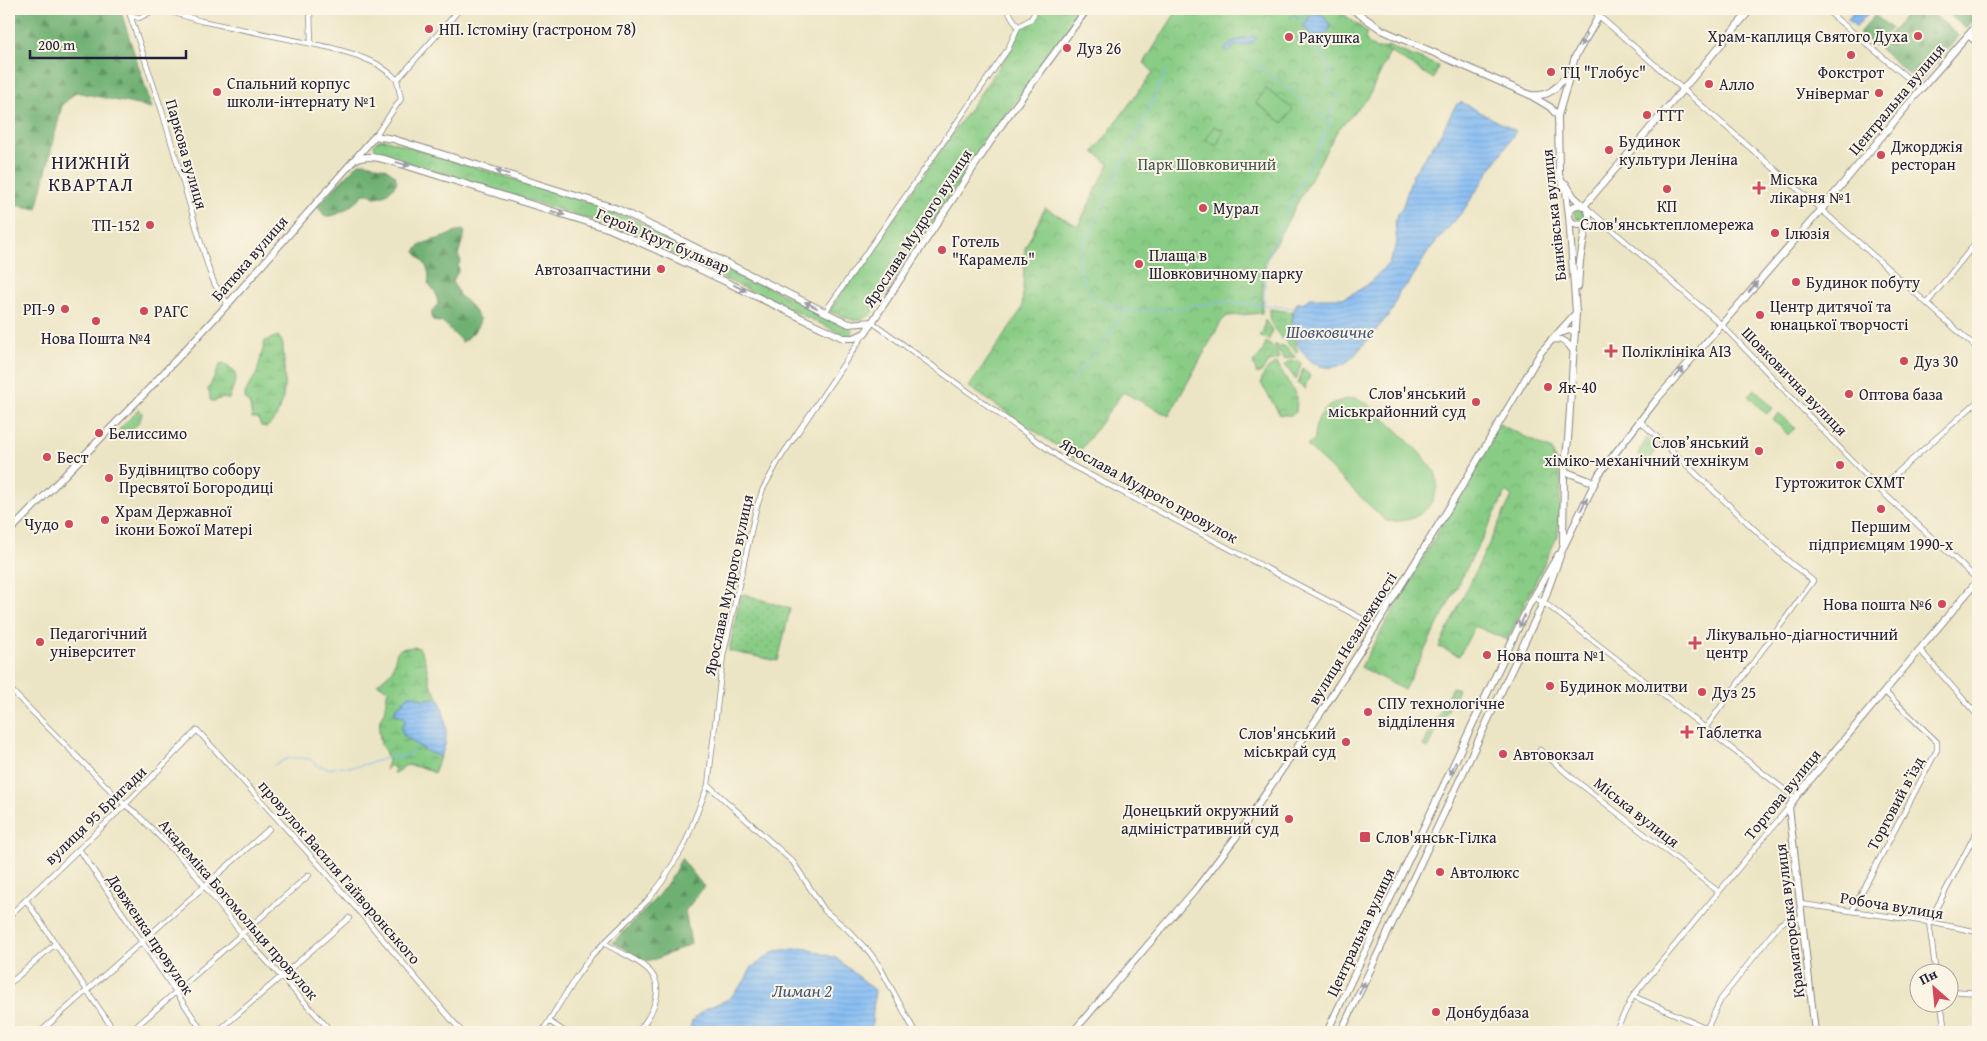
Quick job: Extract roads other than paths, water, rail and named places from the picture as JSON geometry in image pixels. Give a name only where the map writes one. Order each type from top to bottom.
[{"type":"street","name":"Паркова вулиця","points":[[128,9],[162,111],[209,270],[215,285],[228,304]]},
{"type":"street","points":[[130,15],[139,18],[156,9]]},
{"type":"street","points":[[161,9],[201,21],[356,55],[377,64],[397,80],[460,9]]},
{"type":"street","points":[[310,9],[311,44]]},
{"type":"street","points":[[1007,9],[1018,27]]},
{"type":"street","points":[[825,312],[1008,49],[1018,27],[1031,20],[1037,9]]},
{"type":"street","name":"Ярослава Мудрого вулиця","points":[[542,1032],[592,955],[648,900],[662,882],[684,846],[708,785],[723,656],[756,509],[763,489],[779,460],[1002,124],[1087,9]]},
{"type":"street","points":[[1352,9],[1382,30],[1528,94],[1550,107],[1558,116]]},
{"type":"street","points":[[1591,9],[1601,12],[1683,90],[1927,303],[1978,350]]},
{"type":"street","points":[[1585,207],[1751,9]]},
{"type":"street","points":[[1825,9],[1921,89]]},
{"type":"street","name":"Банківська вулиця","points":[[1563,548],[1564,471],[1576,313],[1569,216],[1566,191],[1560,174],[1558,116],[1568,73],[1574,57],[1601,12]]},
{"type":"street","name":"Центральна вулиця","points":[[1340,1032],[1543,602],[1563,548],[1599,474],[1639,420],[1821,210],[1921,89],[1978,24]]},
{"type":"street","points":[[1968,35],[1978,43]]},
{"type":"street","points":[[1528,94],[1542,96],[1548,94],[1560,84],[1568,73]]},
{"type":"street","name":"Батюка вулиця","points":[[9,532],[145,393],[228,304],[356,159],[401,99],[397,80]]},
{"type":"street","name":"Героїв Крут бульвар","points":[[375,136],[384,136],[618,209],[849,324],[872,322]]},
{"type":"street","name":"Героїв Крут бульвар","points":[[356,159],[365,156],[401,164],[610,229],[843,338],[854,338],[865,333]]},
{"type":"street","name":"Шовковична вулиця","points":[[1560,174],[1574,197],[1721,324],[1879,489],[1978,580]]},
{"type":"street","points":[[1576,313],[1580,261],[1585,223],[1589,214],[1585,207],[1578,205],[1573,207],[1569,216],[1574,223],[1585,223],[1606,226]]},
{"type":"street","points":[[1584,236],[1594,224]]},
{"type":"street","points":[[1927,303],[1978,240]]},
{"type":"street","name":"вулиця Незалежності","points":[[1072,1032],[1196,889],[1236,837],[1322,711],[1376,626],[1458,493],[1541,352],[1576,313]]},
{"type":"street","name":"Ярослава Мудрого провулок","points":[[872,322],[1067,462],[1376,626]]},
{"type":"street","points":[[1557,334],[1570,330],[1575,334],[1572,339],[1564,341]]},
{"type":"street","points":[[1551,340],[1560,339],[1564,341],[1574,352]]},
{"type":"street","points":[[1879,489],[1978,401]]},
{"type":"street","points":[[1639,420],[1787,560],[1813,581],[1706,728]]},
{"type":"street","points":[[1564,471],[1595,483]]},
{"type":"street","name":"Центральна вулиця","points":[[1327,1032],[1534,598],[1550,567],[1563,548]]},
{"type":"street","name":"Торгова вулиця","points":[[1614,1032],[1633,996],[1790,807],[1795,798],[1978,580]]},
{"type":"street","points":[[1534,598],[1543,602],[1795,798]]},
{"type":"street","points":[[1920,650],[1978,716]]},
{"type":"street","name":"Академіка Богомольця провулок","points":[[9,688],[124,805],[136,813],[189,866],[242,934],[280,978],[332,1032]]},
{"type":"street","name":"Торговий в’їзд","points":[[1852,911],[1937,750],[1937,742],[1885,692]]},
{"type":"street","name":"вулиця 95 Бригади","points":[[9,916],[124,805],[197,730]]},
{"type":"street","name":"провулок Василя Гайворонського","points":[[197,730],[321,867],[462,1032]]},
{"type":"street","name":"Міська вулиця","points":[[1540,750],[1570,776],[1719,892]]},
{"type":"street","points":[[708,785],[792,862],[826,911],[870,953],[880,967],[915,1032]]},
{"type":"street","name":"Краматорська вулиця","points":[[1790,807],[1815,1032]]},
{"type":"street","points":[[40,1032],[269,828]]},
{"type":"street","points":[[1935,964],[1929,922],[1978,828]]},
{"type":"street","name":"Довженка провулок","points":[[78,849],[203,1032]]},
{"type":"street","points":[[130,1032],[309,875]]},
{"type":"street","points":[[26,900],[116,1032]]},
{"type":"street","name":"Робоча вулиця","points":[[1801,904],[1929,922],[1978,932]]},
{"type":"street","points":[[217,1032],[349,918]]},
{"type":"street","points":[[1707,1028],[1721,999],[1779,925],[1786,920],[1802,918]]},
{"type":"street","points":[[604,943],[648,968],[655,978],[657,995],[654,1007],[638,1032]]},
{"type":"street","points":[[9,984],[56,944]]},
{"type":"street","points":[[1960,992],[1978,993]]},
{"type":"street","points":[[1633,996],[1716,1032]]},
{"type":"street","points":[[1941,1014],[1944,1032]]},
{"type":"street","points":[[549,1022],[565,1032]]},
{"type":"water","points":[[1857,9],[1865,9],[1869,12],[1856,27],[1848,19]]},
{"type":"water","points":[[1315,13],[1323,15],[1331,27],[1327,33],[1317,37],[1310,34],[1304,26],[1310,16]]},
{"type":"water","points":[[1252,36],[1257,38],[1253,42],[1234,46],[1229,52],[1225,50],[1230,43]]},
{"type":"water","name":"Шовковичне","points":[[1461,102],[1516,131],[1463,211],[1430,249],[1409,283],[1399,292],[1392,311],[1353,357],[1340,366],[1327,367],[1315,363],[1305,355],[1298,344],[1293,316],[1297,303],[1302,303],[1311,298],[1343,298],[1367,285],[1389,263],[1397,244],[1395,222],[1397,214],[1402,209],[1413,174],[1439,137],[1456,105]]},
{"type":"water","points":[[409,695],[423,700],[434,698],[440,701],[444,715],[446,737],[440,757],[425,750],[403,735],[401,725],[404,725],[405,720],[403,716],[395,714],[396,706],[401,704]]},
{"type":"water","name":"Лиман 2","points":[[804,948],[836,958],[875,990],[871,1032],[689,1032],[692,1021],[707,1008],[729,999],[744,982],[752,967],[775,951]]},
{"type":"waterway","points":[[1303,9],[1303,21]]},
{"type":"waterway","points":[[1292,16],[1305,23]]},
{"type":"waterway","points":[[1317,37],[1322,53],[1331,70],[1328,80],[1329,85]]},
{"type":"waterway","points":[[1248,57],[1251,60]]},
{"type":"waterway","points":[[1256,63],[1309,106]]},
{"type":"waterway","points":[[1128,310],[1106,304],[1090,292],[1084,283],[1081,273],[1081,250],[1167,70]]},
{"type":"waterway","points":[[1264,303],[1266,260],[1289,206],[1330,124],[1332,109],[1337,100],[1336,93]]},
{"type":"waterway","points":[[1317,112],[1329,124]]},
{"type":"waterway","points":[[1071,383],[1108,337],[1122,315],[1128,310],[1174,310],[1192,305],[1228,302],[1295,308]]},
{"type":"waterway","points":[[274,765],[289,758],[301,758],[310,759],[319,766],[331,769],[339,766],[352,767],[393,756],[398,758],[410,754],[418,744]]},
{"type":"place","name":"НП. Істоміну (гастроном 78)","points":[[429,29]]},
{"type":"place","name":"Храм-каплиця Святого Духа","points":[[1918,36]]},
{"type":"place","name":"Ракушка","points":[[1289,37]]},
{"type":"place","name":"Дуз 26","points":[[1067,48]]},
{"type":"place","name":"Фокстрот","points":[[1851,55]]},
{"type":"place","name":"ТЦ \"Глобус\"","points":[[1551,72]]},
{"type":"place","name":"Алло","points":[[1709,84]]},
{"type":"place","name":"Спальний корпус школи-інтернату №1","points":[[217,92]]},
{"type":"place","name":"Універмаг","points":[[1879,93]]},
{"type":"place","name":"ТТТ","points":[[1647,115]]},
{"type":"place","name":"Будинок культури Леніна","points":[[1609,150]]},
{"type":"place","name":"Джорджія ресторан","points":[[1881,155]]},
{"type":"place","name":"Міська лікарня №1","points":[[1759,188]]},
{"type":"place","name":"КП Слов'янськтепломережа","points":[[1667,189]]},
{"type":"place","name":"Мурал","points":[[1203,208]]},
{"type":"place","name":"ТП-152","points":[[150,225]]},
{"type":"place","name":"Ілюзія","points":[[1775,233]]},
{"type":"place","name":"Готель \"Карамель\"","points":[[942,250]]},
{"type":"place","name":"Плаща в Шовковичному парку","points":[[1139,264]]},
{"type":"place","name":"Автозапчастини","points":[[661,269]]},
{"type":"place","name":"Будинок побуту","points":[[1796,282]]},
{"type":"place","name":"РП-9","points":[[65,309]]},
{"type":"place","name":"РАГС","points":[[144,311]]},
{"type":"place","name":"Центр дитячої та юнацької творчості","points":[[1760,315]]},
{"type":"place","name":"Нова Пошта №4","points":[[96,321]]},
{"type":"place","name":"Поліклініка АІЗ","points":[[1611,351]]},
{"type":"place","name":"Дуз 30","points":[[1904,361]]},
{"type":"place","name":"Як-40","points":[[1548,387]]},
{"type":"place","name":"Оптова база","points":[[1849,394]]},
{"type":"place","name":"Слов'янський міськрайонний суд","points":[[1476,402]]},
{"type":"place","name":"Белиссимо","points":[[99,433]]},
{"type":"place","name":"Слов’янський хіміко-механічний технікум","points":[[1759,451]]},
{"type":"place","name":"Бест","points":[[47,457]]},
{"type":"place","name":"Гуртожиток СХМТ","points":[[1840,465]]},
{"type":"place","name":"Будівництво собору Пресвятої Богородиці","points":[[109,478]]},
{"type":"place","name":"Першим підприємцям 1990-х","points":[[1881,509]]},
{"type":"place","name":"Храм Державної ікони Божої Матері","points":[[105,520]]},
{"type":"place","name":"Чудо","points":[[69,524]]},
{"type":"place","name":"Нова пошта №6","points":[[1942,604]]},
{"type":"place","name":"Педагогічний університет","points":[[40,642]]},
{"type":"place","name":"Лікувально-діагностичний центр","points":[[1695,643]]},
{"type":"place","name":"Нова пошта №1","points":[[1487,655]]},
{"type":"place","name":"Будинок молитви","points":[[1550,686]]},
{"type":"place","name":"Дуз 25","points":[[1702,692]]},
{"type":"place","name":"СПУ технологічне відділення","points":[[1368,712]]},
{"type":"place","name":"Таблетка","points":[[1687,732]]},
{"type":"place","name":"Слов'янський міськрай суд","points":[[1346,742]]},
{"type":"place","name":"Автовокзал","points":[[1503,754]]},
{"type":"place","name":"Донецький окружний адміністративний суд","points":[[1289,819]]},
{"type":"place","name":"Слов'янськ-Гілка","points":[[1365,837]]},
{"type":"place","name":"Автолюкс","points":[[1440,872]]},
{"type":"place","name":"Донбудбаза","points":[[1436,1012]]},
{"type":"district","name":"НИЖНІЙ КВАРТАЛ","points":[[91,173]]},
{"type":"park label","name":"Парк Шовковичний","points":[[1207,164]]}]
